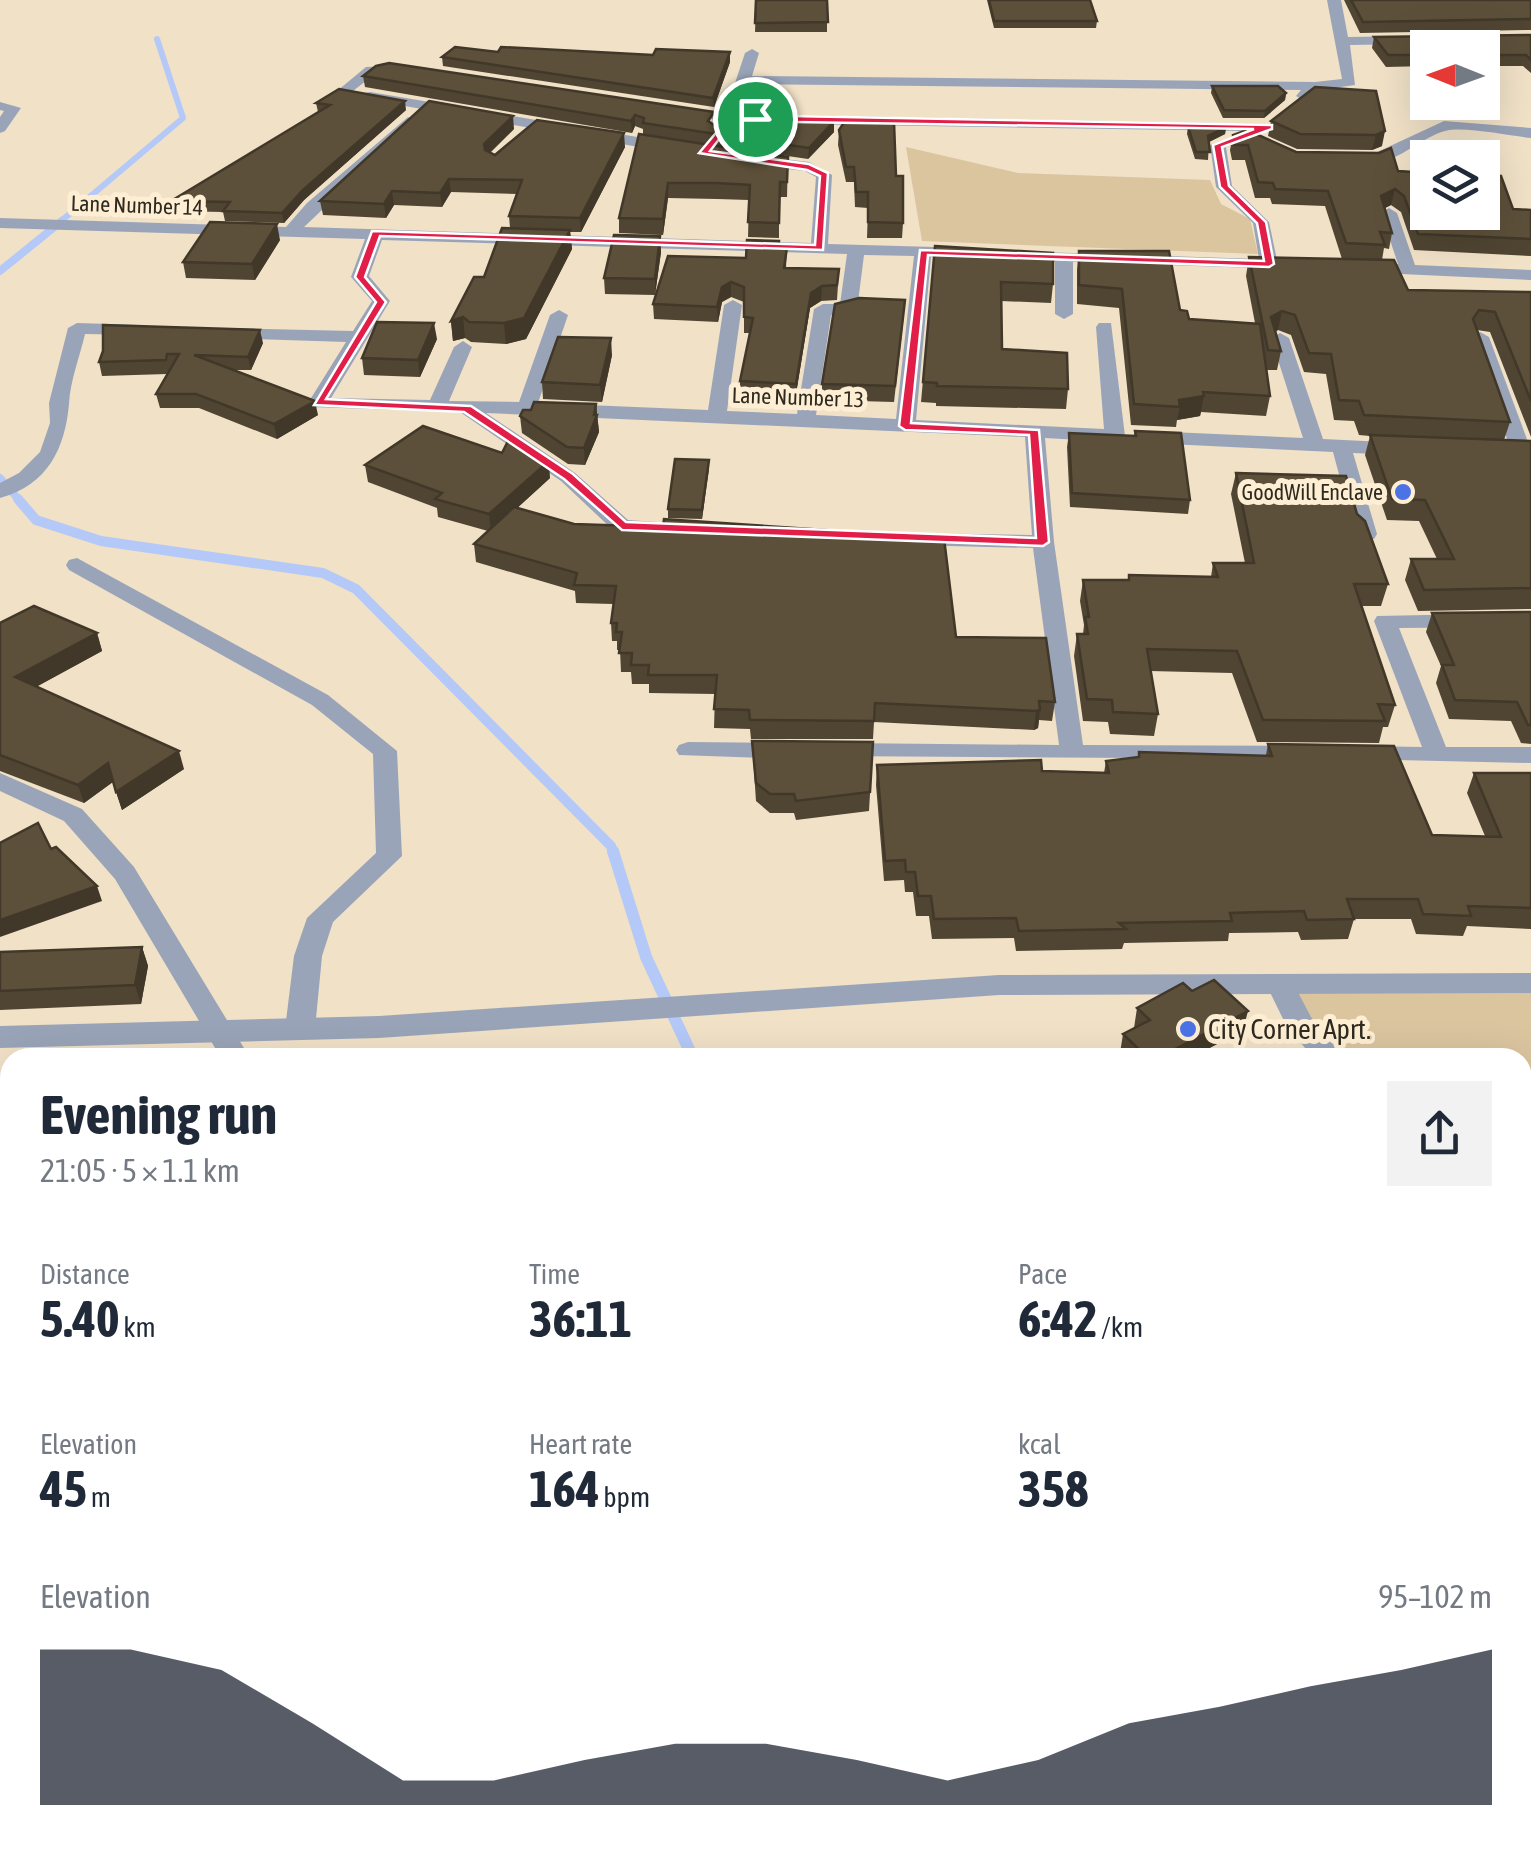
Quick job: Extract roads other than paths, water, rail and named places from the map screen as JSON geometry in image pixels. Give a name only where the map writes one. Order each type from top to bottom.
[{"type":"street","points":[[744,80],[1315,86],[1350,82],[1334,0]]},
{"type":"street","points":[[1342,41],[1410,40]]},
{"type":"street","points":[[713,142],[731,118],[752,52]]},
{"type":"street","points":[[426,71],[390,66],[371,70],[344,92],[440,104],[527,130],[688,150]]},
{"type":"street","points":[[1269,264],[1262,222],[1224,187],[1218,145],[1254,140],[1315,86]]},
{"type":"street","points":[[290,233],[313,206],[440,104]]},
{"type":"street","points":[[0,106],[14,108],[0,128]]},
{"type":"street","points":[[654,106],[731,118],[1280,117]]},
{"type":"street","points":[[1343,159],[1376,159],[1444,126],[1531,134]]},
{"type":"street","points":[[734,157],[809,167],[824,175],[820,248]]},
{"type":"street","points":[[1389,213],[1408,270]]},
{"type":"street","name":"Lane Number 14","points":[[1,224],[376,233],[1309,266]]},
{"type":"street","points":[[198,332],[357,337],[375,317],[381,302],[360,277],[376,233]]},
{"type":"street","points":[[805,422],[824,309],[848,310],[856,249]]},
{"type":"street","points":[[905,426],[924,252]]},
{"type":"street","points":[[1064,257],[1064,314]]},
{"type":"street","points":[[1349,268],[1531,275]]},
{"type":"street","points":[[716,419],[733,304]]},
{"type":"street","points":[[526,410],[559,316]]},
{"type":"street","points":[[0,492],[26,477],[49,454],[60,423],[59,403],[78,328],[158,330]]},
{"type":"street","points":[[1106,328],[1115,436]]},
{"type":"street","name":"Lane Number 13","points":[[357,337],[318,402],[1431,450]]},
{"type":"street","points":[[1480,337],[1519,453]]},
{"type":"street","points":[[1280,338],[1316,445]]},
{"type":"street","points":[[437,408],[464,346]]},
{"type":"street","points":[[467,408],[568,477],[622,526],[678,529]]},
{"type":"street","points":[[1035,432],[1043,542],[1072,752]]},
{"type":"street","points":[[1341,446],[1366,534]]},
{"type":"street","points":[[884,538],[1043,542]]},
{"type":"street","points":[[77,565],[320,700],[385,752],[389,856],[321,918],[308,956],[300,1029]]},
{"type":"street","points":[[1437,754],[1385,621],[1531,620]]},
{"type":"street","points":[[688,750],[1531,755]]},
{"type":"street","points":[[0,781],[73,816],[125,873],[230,1048]]},
{"type":"street","points":[[0,1037],[379,1028],[999,985],[1531,983]]},
{"type":"street","points":[[1280,984],[1291,1014],[1321,1048]]},
{"type":"waterway","points":[[60,222],[183,118],[157,39]]},
{"type":"waterway","points":[[0,271],[63,220]]},
{"type":"waterway","points":[[0,478],[20,501]]},
{"type":"waterway","points":[[18,499],[36,520],[101,541],[323,573],[356,589],[611,846],[613,854]]},
{"type":"waterway","points":[[613,851],[646,957],[688,1048]]},
{"type":"place","name":"GoodWill Enclave","points":[[1403,492]]},
{"type":"place","name":"City Corner Aprt.","points":[[1188,1029]]}]
